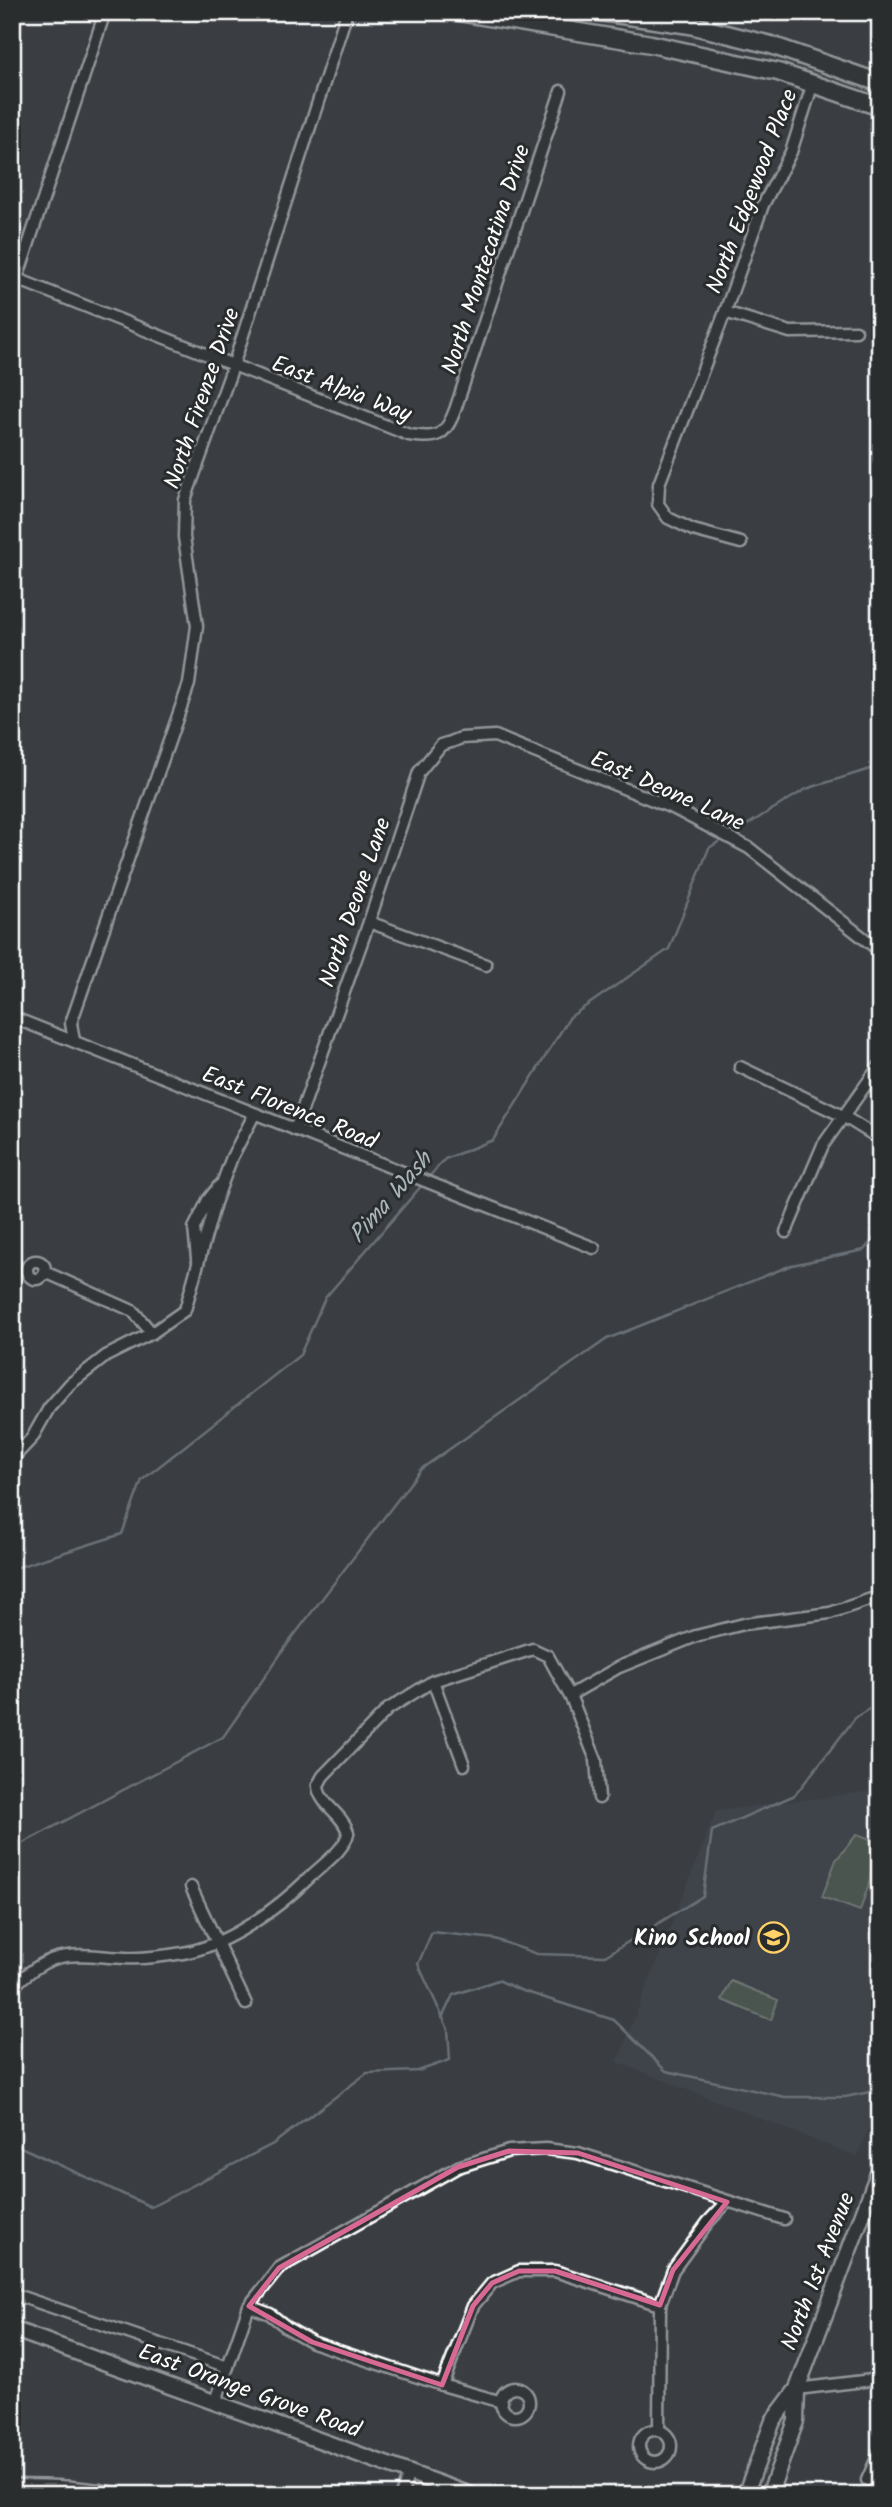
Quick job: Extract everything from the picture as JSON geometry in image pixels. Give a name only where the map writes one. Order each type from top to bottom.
[{"type":"main road","points":[[601,12],[659,15],[771,45],[880,83]]},
{"type":"main road","points":[[465,14],[651,44],[778,72],[880,107]]},
{"type":"main road","name":"North 1st Avenue","points":[[745,2495],[773,2421],[797,2389],[880,2168]]},
{"type":"main road","name":"East Orange Grove Road","points":[[12,2329],[471,2495]]},
{"type":"main road","name":"North 1st Avenue","points":[[769,2495],[796,2421],[797,2389]]},
{"type":"street","points":[[15,278],[105,12]]},
{"type":"street","name":"North Firenze Drive","points":[[74,1041],[71,1023],[189,684],[197,626],[184,537],[185,500],[233,366],[347,12]]},
{"type":"street","points":[[651,44],[659,15]]},
{"type":"street","name":"North Edgewood Place","points":[[741,543],[692,530],[668,518],[658,504],[659,484],[725,313],[763,205],[792,150],[813,83]]},
{"type":"street","name":"North Montecatina Drive","points":[[439,436],[449,426],[455,410],[561,91]]},
{"type":"street","name":"East Alpia Way","points":[[15,278],[410,435],[427,438],[439,436]]},
{"type":"street","name":"North Edgewood Place","points":[[725,313],[790,332],[856,331]]},
{"type":"street","name":"North Deone Lane","points":[[295,1130],[419,772],[441,745],[461,738],[495,736]]},
{"type":"street","name":"East Deone Lane","points":[[495,736],[675,809],[749,848],[880,951]]},
{"type":"street","points":[[369,922],[486,965]]},
{"type":"street","name":"East Florence Road","points":[[12,1017],[594,1248]]},
{"type":"street","points":[[786,1232],[823,1145],[880,1065]]},
{"type":"street","points":[[740,1067],[843,1116],[880,1139]]},
{"type":"street","points":[[12,1460],[32,1438],[49,1408],[70,1384],[106,1356],[152,1333],[185,1310],[197,1266],[194,1228],[208,1200],[223,1181],[254,1115]]},
{"type":"street","points":[[45,1272],[133,1311],[152,1333]]},
{"type":"street","points":[[570,1695],[619,1667],[696,1636],[744,1624],[830,1613],[880,1596]]},
{"type":"street","points":[[12,1988],[27,1973],[53,1958],[74,1954],[128,1958],[185,1953],[216,1943],[284,1902],[351,1833],[315,1785],[323,1776],[388,1709],[433,1681],[524,1651],[541,1646],[570,1695],[596,1760],[599,1798]]},
{"type":"street","points":[[433,1681],[464,1765]]},
{"type":"street","points":[[191,1887],[246,2004]]},
{"type":"street","points":[[216,2401],[249,2306],[279,2268],[458,2167],[509,2151],[578,2153],[784,2218]]},
{"type":"street","points":[[659,2430],[660,2305],[673,2270],[702,2230],[727,2202]]},
{"type":"street","points":[[442,2385],[472,2306],[492,2283],[519,2271],[555,2270],[660,2305]]},
{"type":"street","points":[[12,2290],[16,2295],[228,2367]]},
{"type":"street","points":[[249,2306],[270,2314],[312,2342],[502,2402]]},
{"type":"street","points":[[797,2389],[880,2379]]},
{"type":"street","points":[[867,2480],[880,2451]]},
{"type":"street","points":[[401,2495],[410,2471]]},
{"type":"street","points":[[16,2482],[126,2495]]},
{"type":"highlighted area","points":[[509,2151],[578,2153],[727,2202],[673,2270],[660,2305],[555,2271],[519,2271],[492,2283],[473,2306],[442,2385],[312,2342],[249,2306],[279,2268],[458,2167]]},
{"type":"shaded area","name":"Kino School","points":[[880,1790],[880,2101],[857,2157],[617,2062],[716,1811]]},
{"type":"green space","points":[[857,1834],[873,1840],[870,1880],[860,1911],[822,1897],[836,1860]]},
{"type":"green space","points":[[731,1981],[778,2000],[771,2020],[722,2000]]},
{"type":"waterway","name":"Pima Wash","points":[[732,834],[806,789],[880,764]]},
{"type":"waterway","name":"Pima Wash","points":[[427,1179],[445,1159],[493,1140],[570,1017],[669,949],[709,848],[723,839]]},
{"type":"waterway","name":"Pima Wash","points":[[12,1569],[122,1534],[142,1480],[300,1355],[325,1298],[423,1184]]},
{"type":"waterway","points":[[12,1849],[223,1737],[289,1642],[421,1469],[607,1339],[792,1265],[864,1250],[880,1231]]},
{"type":"waterway","points":[[12,2143],[151,2207],[273,2144],[367,2073],[418,2071],[450,2060],[448,2029],[418,1964],[432,1932],[495,1939],[537,1954],[605,1956],[703,1896],[712,1831],[795,1795],[856,1717],[880,1702]]},
{"type":"waterway","points":[[442,2018],[453,1995],[498,1980],[520,1990],[614,2020],[666,2071],[785,2097],[845,2097],[880,2090]]},
{"type":"place","name":"Kino School","points":[[773,1937]]}]
